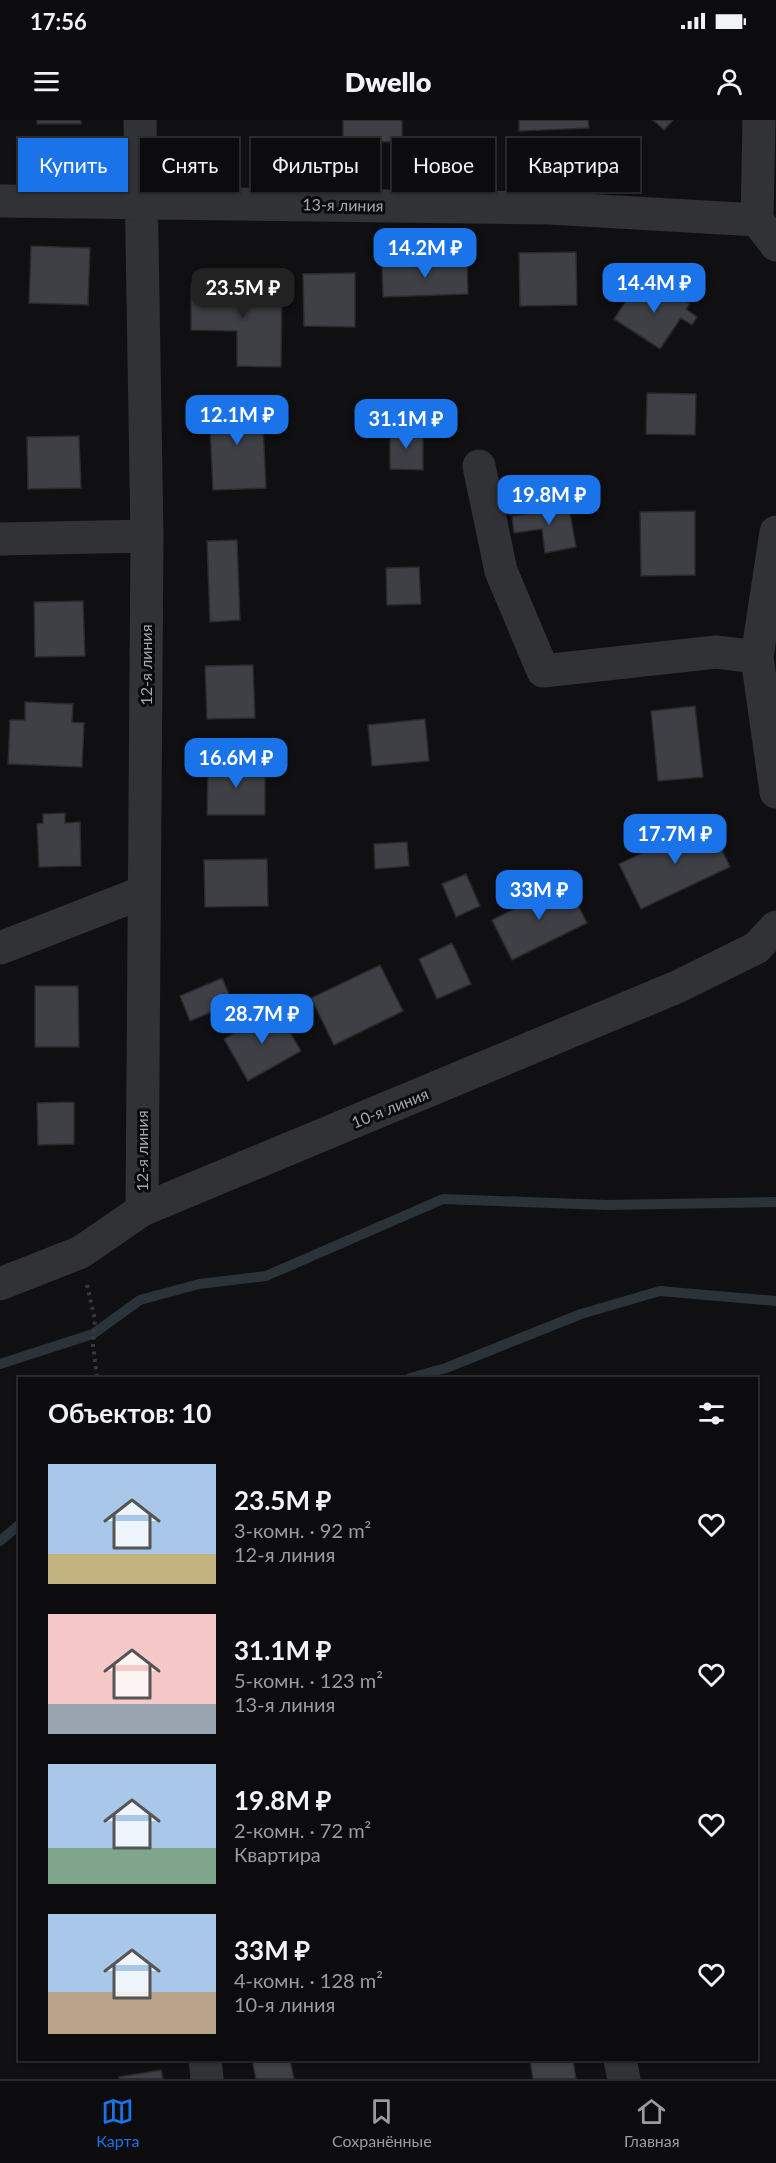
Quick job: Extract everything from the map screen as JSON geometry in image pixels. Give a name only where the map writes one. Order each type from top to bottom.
[{"type":"street","name":"12-я линия","points":[[140,120],[147,536],[142,1210]]},
{"type":"street","points":[[759,120],[766,233]]},
{"type":"street","name":"13-я линия","points":[[0,201],[549,208],[766,233]]},
{"type":"street","points":[[479,466],[501,571],[543,671],[716,652],[757,657]]},
{"type":"street","points":[[776,532],[757,657],[776,792]]},
{"type":"street","points":[[0,539],[147,536]]},
{"type":"street","points":[[0,948],[144,892]]},
{"type":"street","name":"10-я линия","points":[[0,1284],[81,1252],[142,1210],[677,987],[756,948],[776,927]]},
{"type":"street","points":[[205,2061],[207,2079]]},
{"type":"street","points":[[620,2061],[624,2079]]},
{"type":"path","points":[[95,1320],[93,1345],[97,1377]]},
{"type":"building","points":[[37,120],[81,120],[81,124],[37,124]]},
{"type":"building","points":[[343,120],[402,120],[402,138],[392,138],[392,142],[380,142],[380,138],[343,138]]},
{"type":"building","points":[[519,120],[588,120],[589,128],[519,131]]},
{"type":"building","points":[[653,120],[673,120],[664,130]]},
{"type":"building","points":[[31,246],[90,248],[88,305],[29,303]]},
{"type":"building","points":[[576,252],[577,305],[520,306],[519,253]]},
{"type":"building","points":[[467,260],[468,294],[383,297],[382,263]]},
{"type":"building","points":[[355,273],[355,327],[304,326],[303,274]]},
{"type":"building","points":[[639,281],[661,295],[665,288],[690,304],[686,309],[697,317],[692,325],[681,318],[660,349],[614,319]]},
{"type":"building","points":[[191,284],[282,286],[281,367],[237,366],[237,331],[191,330]]},
{"type":"building","points":[[647,393],[696,394],[695,435],[646,434]]},
{"type":"building","points":[[262,403],[266,488],[213,490],[209,405]]},
{"type":"building","points":[[390,430],[423,431],[423,470],[390,469]]},
{"type":"building","points":[[79,436],[81,488],[28,489],[27,437]]},
{"type":"building","points":[[568,502],[576,547],[545,553],[542,529],[514,533],[512,516],[539,512],[538,506]]},
{"type":"building","points":[[695,511],[695,575],[641,576],[640,512]]},
{"type":"building","points":[[237,540],[240,620],[210,622],[207,541]]},
{"type":"building","points":[[419,567],[421,604],[387,605],[386,568]]},
{"type":"building","points":[[83,601],[85,656],[35,657],[34,602]]},
{"type":"building","points":[[253,665],[255,718],[207,719],[205,666]]},
{"type":"building","points":[[25,702],[73,704],[72,722],[84,723],[82,767],[8,764],[10,720],[25,720]]},
{"type":"building","points":[[695,706],[703,777],[658,781],[651,711]]},
{"type":"building","points":[[425,719],[429,761],[372,766],[368,725]]},
{"type":"building","points":[[208,763],[265,763],[265,815],[207,815]]},
{"type":"building","points":[[65,813],[65,823],[80,822],[81,866],[39,867],[37,824],[43,823],[43,814]]},
{"type":"building","points":[[708,821],[730,867],[641,909],[619,864]]},
{"type":"building","points":[[407,842],[409,866],[375,869],[374,844]]},
{"type":"building","points":[[267,859],[268,906],[205,907],[204,860]]},
{"type":"building","points":[[466,874],[480,906],[456,917],[442,884]]},
{"type":"building","points":[[566,882],[587,923],[512,960],[492,920]]},
{"type":"building","points":[[452,943],[471,984],[437,999],[419,959]]},
{"type":"building","points":[[380,965],[403,1011],[334,1045],[311,998]]},
{"type":"building","points":[[222,978],[233,1003],[190,1021],[180,996]]},
{"type":"building","points":[[35,986],[78,986],[79,1047],[35,1047]]},
{"type":"building","points":[[276,1008],[301,1051],[248,1081],[224,1039]]},
{"type":"building","points":[[74,1102],[74,1144],[38,1145],[37,1103]]},
{"type":"building","points":[[252,2061],[290,2061],[294,2079],[256,2079]]},
{"type":"building","points":[[530,2061],[573,2061],[576,2079],[533,2079]]},
{"type":"building","points":[[161,2070],[163,2079],[119,2079],[119,2077]]},
{"type":"waterway","points":[[0,1364],[93,1334],[140,1300],[199,1284],[266,1276],[443,1199],[607,1205],[776,1202]]},
{"type":"waterway","points":[[414,1377],[446,1368],[581,1314],[660,1291],[776,1301]]},
{"type":"waterway","points":[[0,1541],[18,1526]]}]
